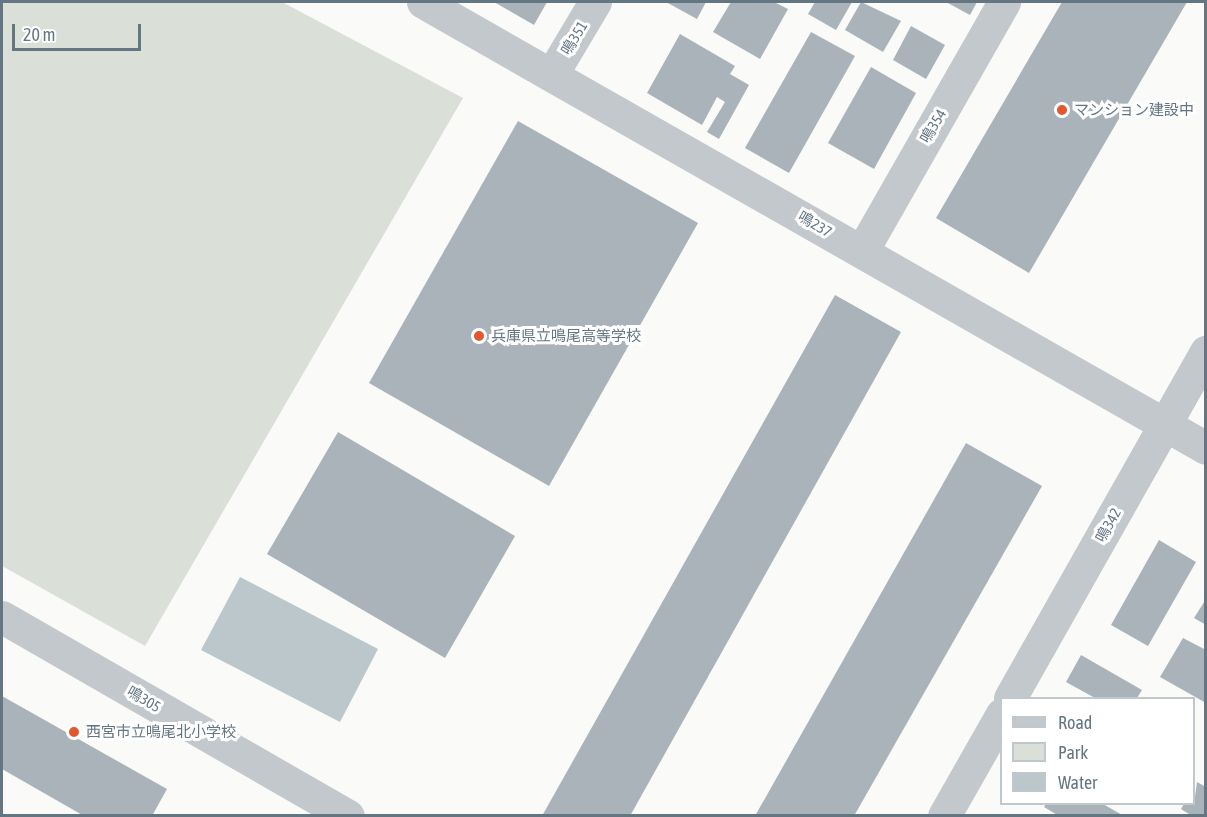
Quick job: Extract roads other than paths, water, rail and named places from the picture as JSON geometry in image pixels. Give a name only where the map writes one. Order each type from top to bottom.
[{"type":"street","name":"鳴237","points":[[423,2],[1206,448]]},
{"type":"street","name":"鳴351","points":[[552,74],[595,2]]},
{"type":"street","name":"鳴354","points":[[862,251],[1004,2]]},
{"type":"street","name":"鳴342","points":[[1011,697],[1206,352]]},
{"type":"street","name":"鳴305","points":[[2,617],[348,816]]},
{"type":"street","points":[[944,816],[1000,718]]},
{"type":"water","points":[[240,577],[378,649],[340,722],[201,650]]},
{"type":"place","name":"マンション建設中","points":[[1062,110]]},
{"type":"place","name":"兵庫県立鳴尾高等学校","points":[[479,336]]},
{"type":"place","name":"西宮市立鳴尾北小学校","points":[[74,732]]}]
